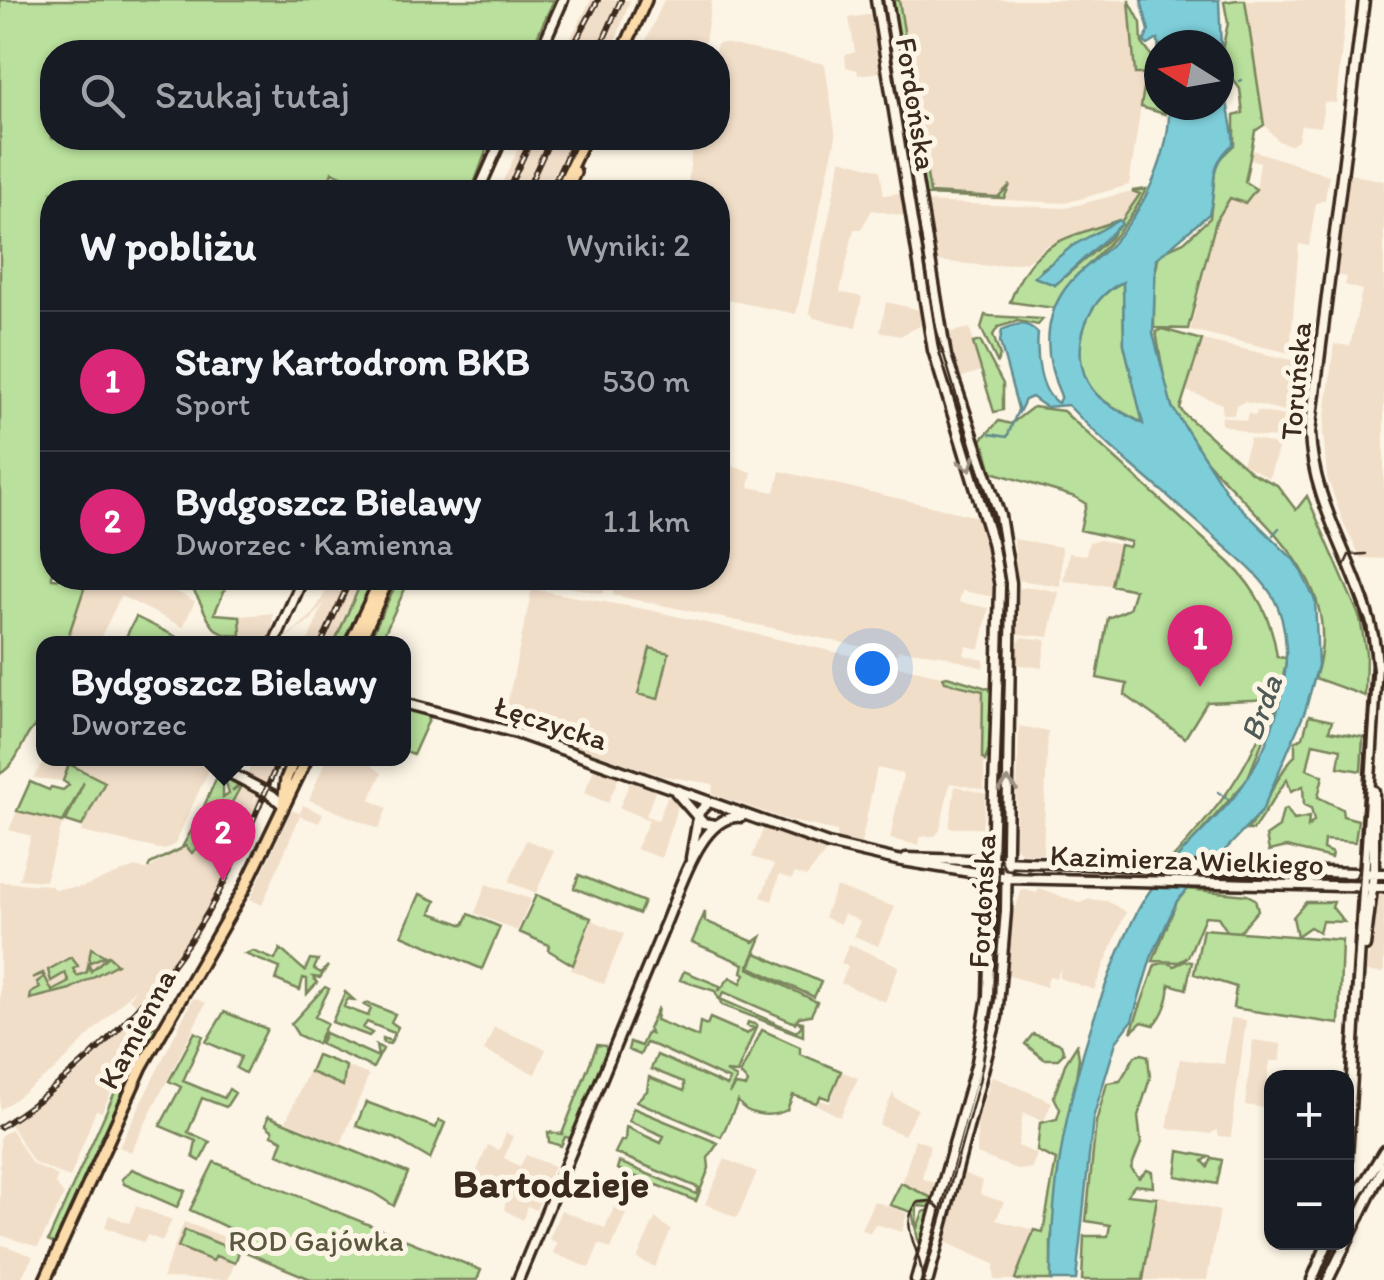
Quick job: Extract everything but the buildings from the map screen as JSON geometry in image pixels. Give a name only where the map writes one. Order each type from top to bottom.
[{"type":"main road","points":[[545,40],[563,0]]},
{"type":"main road","points":[[632,40],[650,0]]},
{"type":"main road","name":"Fordońska","points":[[876,0],[931,338],[982,507],[1000,587],[989,862],[990,973],[982,1039],[916,1280]]},
{"type":"main road","name":"Fordońska","points":[[887,0],[946,356],[997,505],[1011,583],[1006,894],[993,1042],[928,1280]]},
{"type":"main road","name":"Toruńska","points":[[1347,1160],[1359,980],[1369,887],[1377,874],[1370,862],[1377,674],[1374,632],[1321,502],[1310,433],[1364,0]]},
{"type":"main road","points":[[483,180],[497,150]]},
{"type":"main road","points":[[569,180],[582,150]]},
{"type":"main road","points":[[278,636],[298,590]]},
{"type":"main road","points":[[354,636],[375,590]]},
{"type":"main road","points":[[363,636],[384,590]]},
{"type":"main road","name":"Łęczycka","points":[[411,704],[516,733],[828,844],[989,876]]},
{"type":"main road","points":[[225,766],[272,794],[283,806]]},
{"type":"main road","name":"Kamienna","points":[[283,806],[286,779],[292,766]]},
{"type":"main road","name":"Kamienna","points":[[45,1280],[142,1066],[244,888],[303,766]]},
{"type":"main road","points":[[272,794],[286,779]]},
{"type":"main road","name":"Łęczycka","points":[[668,787],[691,804],[706,825],[730,816],[760,820]]},
{"type":"main road","points":[[518,1280],[688,872],[717,823],[715,804],[702,806],[698,816],[688,872]]},
{"type":"main road","points":[[975,862],[990,846]]},
{"type":"main road","points":[[1007,850],[1022,864]]},
{"type":"main road","name":"Łęczycka","points":[[886,857],[989,862]]},
{"type":"main road","name":"Kazimierza Wielkiego","points":[[989,862],[1377,874]]},
{"type":"main road","points":[[1356,872],[1370,862],[1377,874]]},
{"type":"main road","name":"Kazimierza Wielkiego","points":[[989,876],[1384,887]]},
{"type":"main road","points":[[1006,894],[1018,878]]},
{"type":"main road","points":[[1354,1202],[1384,1151]]},
{"type":"main road","points":[[1330,1276],[1384,1166]]},
{"type":"main road","points":[[1354,1193],[1360,1193]]},
{"type":"main road","points":[[1354,1219],[1356,1223]]},
{"type":"main road","points":[[1312,1280],[1325,1250]]},
{"type":"shaded area","points":[[591,0],[630,0],[616,40],[569,40]]},
{"type":"shaded area","points":[[664,0],[712,0],[705,40],[646,40]]},
{"type":"shaded area","points":[[891,0],[1129,0],[1135,73],[1144,73],[1144,86],[1129,185],[1065,203],[922,196]]},
{"type":"shaded area","points":[[1245,0],[1347,0],[1336,103],[1324,102],[1321,127],[1301,125],[1298,140],[1290,145],[1278,141],[1261,121]]},
{"type":"shaded area","points":[[872,14],[881,72],[858,75],[857,70],[846,67],[845,55],[855,52],[849,18]]},
{"type":"shaded area","points":[[730,44],[825,64],[836,137],[796,314],[730,300],[730,180],[688,180],[692,150],[730,150]]},
{"type":"shaded area","points":[[1249,149],[1329,175],[1325,200],[1316,203],[1309,246],[1299,244],[1290,353],[1190,330],[1217,220],[1230,198],[1245,203],[1256,189],[1260,162],[1246,158]]},
{"type":"shaded area","points":[[517,150],[571,150],[557,180],[504,180]]},
{"type":"shaded area","points":[[841,159],[880,170],[884,195],[901,193],[904,216],[872,210],[861,229],[854,229],[840,292],[862,297],[856,327],[814,318],[809,311]]},
{"type":"shaded area","points":[[1349,174],[1384,181],[1384,559],[1361,558],[1345,527],[1327,477],[1323,433],[1334,344],[1350,346],[1362,290],[1345,285],[1347,277],[1336,275]]},
{"type":"shaded area","points":[[1132,191],[1140,193],[1122,224],[1118,220],[1047,245],[1027,262],[989,266],[934,261],[923,202],[1065,208]]},
{"type":"shaded area","points":[[886,302],[920,310],[920,326],[900,336],[880,332]]},
{"type":"shaded area","points":[[970,328],[981,371],[957,379],[946,333]]},
{"type":"shaded area","points":[[1203,340],[1296,361],[1293,413],[1245,402],[1236,405],[1234,415],[1222,414],[1222,404],[1187,391]]},
{"type":"shaded area","points":[[1257,411],[1285,416],[1284,427],[1292,429],[1293,440],[1256,436],[1221,424],[1222,416],[1246,421],[1248,413],[1255,416]]},
{"type":"shaded area","points":[[1250,438],[1279,446],[1269,478],[1242,463]]},
{"type":"shaded area","points":[[730,466],[752,472],[749,487],[775,492],[780,471],[978,517],[987,545],[994,597],[962,591],[959,602],[989,608],[980,649],[966,646],[964,655],[984,660],[983,668],[941,655],[899,650],[897,654],[613,595],[613,590],[730,590]]},
{"type":"shaded area","points":[[1014,539],[1062,547],[1060,586],[1017,580]]},
{"type":"shaded area","points":[[1100,540],[1120,545],[1111,585],[1063,581],[1069,553],[1086,555],[1089,542]]},
{"type":"shaded area","points":[[1019,588],[1059,592],[1049,637],[1018,634]]},
{"type":"shaded area","points":[[84,590],[174,590],[195,601],[183,627],[121,596],[101,636],[69,636]]},
{"type":"shaded area","points":[[327,590],[358,590],[337,636],[310,636],[324,603],[311,620],[287,636],[312,615]]},
{"type":"shaded area","points":[[532,590],[538,590],[649,610],[985,686],[984,790],[950,783],[940,830],[935,836],[920,837],[918,845],[890,839],[903,774],[877,768],[861,844],[837,839],[837,831],[790,821],[712,794],[713,784],[663,776],[504,719]]},
{"type":"shaded area","points":[[273,613],[272,636],[242,636],[240,616]]},
{"type":"shaded area","points":[[1023,637],[1046,640],[1042,668],[1015,664],[1016,644]]},
{"type":"shaded area","points":[[1019,726],[1048,731],[1043,854],[1022,853],[1015,846]]},
{"type":"shaded area","points":[[596,765],[620,775],[608,803],[584,793]]},
{"type":"shaded area","points":[[41,766],[69,766],[63,781],[33,778]]},
{"type":"shaded area","points":[[74,766],[210,767],[175,844],[164,850],[81,832],[104,781]]},
{"type":"shaded area","points":[[251,766],[278,766],[268,790],[246,779]]},
{"type":"shaded area","points":[[323,766],[372,766],[382,773],[370,800],[387,808],[379,829],[309,800]]},
{"type":"shaded area","points":[[630,782],[655,791],[646,816],[658,820],[668,795],[679,802],[661,858],[636,849],[649,820],[619,808]]},
{"type":"shaded area","points":[[242,784],[258,791],[252,804],[260,792],[265,795],[230,879],[198,936],[139,1007],[129,999],[135,989],[56,1069],[0,1110],[0,882],[50,885],[54,889],[82,887],[135,867],[146,870],[186,846],[192,853],[217,830]]},
{"type":"shaded area","points":[[955,786],[986,794],[982,828],[949,828]]},
{"type":"shaded area","points":[[303,805],[323,814],[319,823],[300,816],[262,905],[250,899],[291,810],[300,813]]},
{"type":"shaded area","points":[[17,811],[63,822],[45,881],[19,879],[31,836],[9,830]]},
{"type":"shaded area","points":[[764,827],[829,849],[806,877],[795,873],[792,879],[779,875],[772,901],[761,897],[774,865],[752,857]]},
{"type":"shaded area","points":[[526,840],[554,851],[536,893],[509,882]]},
{"type":"shaded area","points":[[486,884],[531,899],[517,931],[475,913]]},
{"type":"shaded area","points":[[836,887],[895,907],[878,946],[854,936],[860,921],[844,914],[840,924],[824,917]]},
{"type":"shaded area","points":[[1022,889],[1037,893],[1039,889],[1080,903],[1089,899],[1107,901],[1126,912],[1094,990],[1059,978],[1061,968],[1056,978],[1049,976],[1046,987],[1007,975],[1010,924]]},
{"type":"shaded area","points":[[1384,894],[1384,973],[1366,972],[1377,898]]},
{"type":"shaded area","points":[[592,920],[624,934],[604,984],[571,970]]},
{"type":"shaded area","points":[[849,944],[899,966],[885,1002],[841,983],[848,967],[841,963]]},
{"type":"shaded area","points":[[193,998],[206,1003],[131,1152],[119,1147]]},
{"type":"shaded area","points":[[141,1010],[149,1011],[102,1112],[96,1110],[70,1178],[34,1163],[10,1124],[85,1067]]},
{"type":"shaded area","points":[[1231,1018],[1246,1020],[1231,1137],[1219,1136],[1217,1130],[1210,1134],[1167,1128],[1180,1059],[1224,1064]]},
{"type":"shaded area","points":[[494,1027],[546,1049],[535,1074],[484,1051]]},
{"type":"shaded area","points":[[1253,1040],[1281,1044],[1280,1061],[1270,1061],[1269,1070],[1264,1070],[1264,1108],[1245,1105]]},
{"type":"shaded area","points":[[316,1054],[369,1075],[341,1144],[286,1121]]},
{"type":"shaded area","points":[[841,1071],[858,1078],[840,1117],[817,1105],[820,1100],[830,1103]]},
{"type":"shaded area","points":[[992,1076],[1052,1102],[1044,1121],[1023,1113],[1018,1146],[1037,1154],[1032,1168],[1019,1170],[977,1154],[977,1123]]},
{"type":"shaded area","points":[[893,1093],[896,1099],[918,1109],[904,1135],[879,1125]]},
{"type":"shaded area","points":[[11,1129],[32,1164],[58,1176],[55,1183],[64,1195],[38,1247],[0,1235],[0,1136]]},
{"type":"shaded area","points":[[506,1133],[513,1136],[504,1158],[520,1166],[526,1155],[554,1166],[536,1210],[527,1206],[523,1220],[504,1210],[506,1199],[471,1184],[488,1145],[499,1150]]},
{"type":"shaded area","points":[[915,1139],[930,1145],[922,1178],[937,1184],[933,1199],[901,1187]]},
{"type":"shaded area","points":[[725,1159],[757,1172],[737,1218],[705,1204]]},
{"type":"shaded area","points":[[963,1173],[983,1181],[980,1194],[1004,1202],[996,1220],[1034,1230],[1019,1280],[994,1280],[994,1264],[945,1242]]},
{"type":"shaded area","points":[[1157,1195],[1220,1211],[1207,1280],[1143,1280]]},
{"type":"shaded area","points":[[874,1201],[907,1213],[902,1232],[875,1224],[870,1233],[861,1229]]},
{"type":"shaded area","points":[[615,1205],[627,1211],[611,1249],[599,1244],[589,1268],[553,1253],[557,1243],[549,1239],[561,1210],[605,1228]]},
{"type":"shaded area","points":[[136,1206],[172,1220],[162,1241],[147,1235],[144,1243],[105,1227],[109,1215],[129,1223]]},
{"type":"shaded area","points":[[655,1218],[671,1230],[655,1267],[637,1259]]},
{"type":"shaded area","points":[[184,1222],[236,1241],[240,1251],[228,1280],[162,1278]]},
{"type":"shaded area","points":[[0,1244],[33,1256],[20,1280],[0,1279]]},
{"type":"green space","points":[[0,0],[554,0],[536,40],[40,40],[40,150],[487,150],[475,180],[351,180],[332,172],[332,180],[40,180],[40,590],[84,590],[68,636],[36,636],[36,725],[13,762],[0,774]]},
{"type":"green space","points":[[892,0],[899,0],[930,193],[998,197],[1010,185],[1004,198],[923,195]]},
{"type":"green space","points":[[1129,0],[1141,23],[1144,46],[1144,74],[1135,74]]},
{"type":"green space","points":[[1245,0],[1264,125],[1255,131],[1245,182],[1256,189],[1245,203],[1230,198],[1216,221],[1188,329],[1154,328],[1154,280],[1159,253],[1184,242],[1210,218],[1216,162],[1234,145],[1234,116],[1243,113],[1240,89],[1234,81],[1234,30],[1226,30],[1224,2]]},
{"type":"green space","points":[[1146,189],[1125,224],[1054,308],[1010,302],[1028,266],[1039,255],[1065,239],[1119,220],[1042,269],[1055,285],[1110,238],[1140,194],[1132,191]]},
{"type":"green space","points":[[1123,282],[1124,344],[1144,424],[1097,395],[1082,365],[1080,349],[1088,316],[1109,290]]},
{"type":"green space","points":[[985,315],[1043,319],[1038,325],[1018,321],[998,327],[993,335],[1000,356],[997,362],[981,328]]},
{"type":"green space","points":[[1162,329],[1202,340],[1180,408],[1183,413],[1252,473],[1277,485],[1296,510],[1307,496],[1360,618],[1366,653],[1365,696],[1315,678],[1322,638],[1317,603],[1303,571],[1282,541],[1182,428],[1165,381],[1156,332]]},
{"type":"green space","points":[[980,341],[1003,384],[1003,410],[994,412],[973,343]]},
{"type":"green space","points":[[1033,407],[1063,411],[1230,563],[1262,606],[1277,657],[1287,658],[1277,705],[1247,780],[1173,863],[1169,862],[1244,767],[1272,699],[1207,702],[1185,738],[1125,695],[1127,684],[1097,678],[1108,618],[1129,609],[1135,590],[1111,585],[1120,545],[1129,547],[1131,542],[1080,530],[1086,504],[1075,497],[992,472],[985,446],[978,443],[999,421],[1011,424]]},
{"type":"green space","points":[[193,590],[225,590],[214,614],[240,616],[241,635],[218,631]]},
{"type":"green space","points":[[358,590],[372,590],[350,636],[338,636]]},
{"type":"green space","points":[[393,590],[404,590],[383,636],[371,636]]},
{"type":"green space","points":[[136,617],[175,636],[126,636]]},
{"type":"green space","points":[[650,648],[669,653],[658,699],[638,694]]},
{"type":"green space","points":[[943,677],[993,690],[989,744],[993,740],[988,760],[990,746],[985,761],[982,758],[983,691],[945,682]]},
{"type":"green space","points":[[411,711],[436,717],[430,717],[413,755]]},
{"type":"green space","points":[[1309,716],[1332,721],[1329,731],[1363,737],[1361,771],[1338,767],[1341,749],[1313,743],[1307,769],[1323,776],[1318,797],[1342,809],[1343,816],[1358,820],[1355,842],[1324,840],[1323,849],[1332,853],[1331,858],[1287,847],[1269,851],[1266,836],[1279,827],[1283,810],[1287,809],[1294,820],[1309,817],[1308,827],[1314,821],[1311,808],[1304,805],[1303,786],[1291,791],[1287,779],[1253,830],[1247,830],[1295,756],[1295,742],[1303,737]]},
{"type":"green space","points":[[68,766],[73,766],[105,782],[82,826],[66,821],[84,782],[63,822],[17,811],[30,782],[49,790],[63,790],[69,785],[63,781]]},
{"type":"green space","points":[[223,775],[223,798],[229,794],[224,775],[240,783],[232,791],[242,784],[217,830],[192,853],[186,846],[181,848],[194,826],[205,830],[211,815],[205,812],[216,803],[202,811],[216,779]]},
{"type":"green space","points":[[579,875],[644,902],[639,914],[574,888]]},
{"type":"green space","points":[[1187,889],[1247,895],[1255,899],[1258,910],[1239,932],[1227,931],[1218,917],[1205,916],[1188,957],[1179,962],[1153,961],[1177,901]]},
{"type":"green space","points":[[420,894],[436,901],[431,913],[464,925],[469,914],[500,927],[482,969],[402,935]]},
{"type":"green space","points":[[536,895],[591,918],[573,965],[548,950],[549,945],[519,932]]},
{"type":"green space","points":[[1306,902],[1334,902],[1332,907],[1344,922],[1322,921],[1319,932],[1310,927],[1297,936],[1293,917]]},
{"type":"green space","points":[[705,912],[705,921],[754,942],[761,937],[748,968],[817,1002],[811,1015],[799,1017],[795,1023],[724,992],[720,999],[796,1032],[802,1025],[798,1021],[803,1022],[803,1036],[722,1005],[715,991],[680,980],[684,971],[720,986],[719,991],[730,977],[741,983],[745,974],[744,964],[692,942]]},
{"type":"green space","points":[[1203,929],[1342,940],[1339,1024],[1233,1008],[1236,987],[1194,974]]},
{"type":"green space","points":[[91,948],[105,956],[89,963]]},
{"type":"green space","points":[[280,949],[305,971],[310,959],[318,960],[314,969],[321,973],[328,966],[320,978],[313,977],[317,983],[307,994],[307,979],[303,978],[300,990],[276,980],[280,968],[245,954],[253,951],[275,960]]},
{"type":"green space","points":[[756,953],[821,982],[814,997],[750,967]]},
{"type":"green space","points":[[108,956],[117,964],[70,989],[30,999],[31,993],[40,988],[37,982],[44,977],[42,974],[32,978],[43,973],[52,991],[69,982],[65,973],[51,981],[48,970],[71,957],[78,966],[73,969],[77,976],[87,972],[88,964],[91,971]]},
{"type":"green space","points":[[1167,962],[1174,966],[1192,962],[1186,989],[1169,984],[1168,1000],[1154,1025],[1142,1022],[1131,1032],[1155,965]]},
{"type":"green space","points":[[325,987],[329,989],[315,1017],[327,1023],[317,1044],[298,1035],[291,1024]]},
{"type":"green space","points":[[345,992],[354,1000],[347,999],[344,1007],[368,1016],[371,1009],[364,1005],[368,1003],[395,1014],[391,1022],[398,1027],[390,1044],[383,1043],[383,1038],[391,1041],[394,1033],[367,1022],[363,1028],[372,1033],[369,1036],[332,1022]]},
{"type":"green space","points":[[658,1007],[656,1020],[698,1037],[700,1022],[707,1025],[710,1018],[747,1034],[754,1028],[747,1026],[748,1022],[757,1025],[737,1073],[726,1072],[737,1078],[729,1094],[736,1085],[746,1087],[748,1083],[740,1074],[762,1030],[800,1047],[800,1054],[841,1071],[829,1099],[821,1096],[816,1103],[793,1095],[787,1110],[767,1115],[753,1113],[738,1101],[721,1137],[636,1101],[647,1091],[649,1077],[684,1091],[684,1082],[651,1069],[657,1055],[727,1086],[730,1080],[646,1043],[640,1055],[628,1050],[630,1042],[641,1046],[647,1033],[651,1034],[648,1029]]},
{"type":"green space","points":[[224,1012],[267,1029],[245,1073],[236,1068],[241,1057],[206,1042]]},
{"type":"green space","points":[[154,1026],[156,1031],[57,1245],[48,1241],[132,1054],[145,1032]]},
{"type":"green space","points":[[195,1032],[203,1036],[183,1081],[224,1098],[229,1089],[235,1093],[226,1107],[202,1098],[188,1132],[210,1142],[200,1161],[193,1157],[196,1141],[160,1126],[181,1087],[169,1081]]},
{"type":"green space","points":[[325,1033],[378,1057],[376,1045],[383,1049],[373,1068],[320,1044]]},
{"type":"green space","points":[[1033,1034],[1061,1044],[1064,1053],[1058,1059],[1044,1059],[1025,1044]]},
{"type":"green space","points":[[597,1045],[605,1046],[608,1053],[571,1138],[565,1137],[561,1146],[549,1142],[548,1132],[562,1134]]},
{"type":"green space","points":[[1077,1045],[1079,1058],[1051,1240],[1051,1280],[1018,1280],[1015,1279],[1034,1230],[1043,1232],[1056,1160],[1037,1151],[1040,1123],[1057,1119],[1060,1109],[1054,1097],[1065,1064]]},
{"type":"green space","points":[[317,1055],[346,1066],[343,1086],[310,1072]]},
{"type":"green space","points":[[1135,1056],[1148,1056],[1150,1078],[1138,1116],[1141,1143],[1131,1168],[1139,1178],[1147,1170],[1152,1172],[1153,1187],[1135,1185],[1127,1195],[1157,1198],[1143,1280],[1082,1280],[1084,1236],[1108,1236],[1110,1225],[1086,1221],[1096,1122],[1107,1083],[1120,1081]]},
{"type":"green space","points":[[366,1102],[436,1128],[439,1120],[445,1123],[430,1159],[394,1138],[356,1126]]},
{"type":"green space","points":[[633,1108],[718,1143],[708,1158],[709,1168],[696,1201],[617,1169],[619,1162],[696,1194],[699,1188],[615,1153],[621,1141],[625,1141],[626,1127],[661,1143],[664,1136],[629,1121]]},
{"type":"green space","points":[[268,1116],[408,1173],[394,1206],[374,1193],[278,1154],[283,1140],[272,1135],[266,1125]]},
{"type":"green space","points":[[1179,1151],[1209,1157],[1203,1161],[1208,1167],[1212,1158],[1222,1160],[1217,1184],[1176,1176]]},
{"type":"green space","name":"ROD Gajówka","points":[[214,1162],[481,1270],[477,1280],[313,1280],[243,1251],[251,1239],[190,1210]]},
{"type":"green space","points":[[132,1169],[185,1191],[177,1207],[124,1184],[122,1179]]},
{"type":"green space","points":[[901,1183],[932,1198],[936,1191],[933,1200],[915,1204],[931,1202],[930,1207],[917,1206],[916,1230],[912,1212],[890,1205]]},
{"type":"green space","points":[[930,1210],[919,1244],[916,1231],[923,1212]]},
{"type":"green space","points":[[185,1230],[239,1252],[235,1263],[216,1256],[213,1261],[178,1247]]},
{"type":"water","points":[[1141,0],[1219,0],[1220,30],[1149,30]]},
{"type":"water","points":[[1230,120],[1233,135],[1233,144],[1216,169],[1209,214],[1156,259],[1153,333],[1172,407],[1229,496],[1297,563],[1315,600],[1318,665],[1305,711],[1262,811],[1177,901],[1151,958],[1132,1021],[1116,1042],[1093,1118],[1076,1280],[1051,1280],[1056,1187],[1063,1141],[1098,1006],[1142,903],[1176,858],[1229,803],[1258,759],[1270,733],[1285,676],[1282,621],[1262,582],[1068,405],[1046,407],[1032,397],[1025,400],[1019,412],[1000,342],[1002,330],[1017,325],[1029,326],[1038,333],[1043,382],[1058,403],[1061,396],[1048,348],[1057,302],[1065,288],[1108,248],[1135,214],[1161,161],[1168,123]],"holes":[[[1123,282],[1124,344],[1143,424],[1097,395],[1082,365],[1083,332],[1089,316],[1109,290]]]},
{"type":"water","points":[[1119,220],[1122,224],[1055,285],[1034,277],[1072,246]]},
{"type":"waterway","points":[[990,434],[1007,437],[1018,410]]},
{"type":"waterway","points":[[1273,535],[1279,528]]},
{"type":"waterway","points":[[1218,792],[1228,799]]},
{"type":"tram line","points":[[883,0],[935,325],[996,527],[1007,597],[995,999],[979,1082],[924,1280]]},
{"type":"tram line","points":[[1347,1070],[1373,672],[1367,624],[1344,566],[1349,555],[1366,554]]},
{"type":"tram line","points":[[999,856],[1005,869],[1021,872],[1344,881],[1356,877],[1360,866]]},
{"type":"tram line","points":[[922,1278],[909,1220],[918,1202],[931,1201],[940,1209],[940,1221]]},
{"type":"tram line","points":[[1319,1280],[1333,1250]]},
{"type":"railway","points":[[576,40],[598,0]]},
{"type":"railway","points":[[603,40],[621,0]]},
{"type":"railway","points":[[513,180],[526,150]]},
{"type":"railway","points":[[532,180],[545,150]]},
{"type":"railway","points":[[556,180],[569,150]]},
{"type":"railway","points":[[325,636],[346,590]]},
{"type":"railway","points":[[0,1127],[89,1058],[166,974],[218,894],[277,766]]},
{"type":"place","name":"Stary Kartodrom BKB","points":[[1200,687]]},
{"type":"place","name":"Bydgoszcz Bielawy","points":[[223,881]]},
{"type":"district","name":"Bartodzieje","points":[[551,1183]]},
{"type":"water label","name":"Brda","points":[[1261,708]]}]
